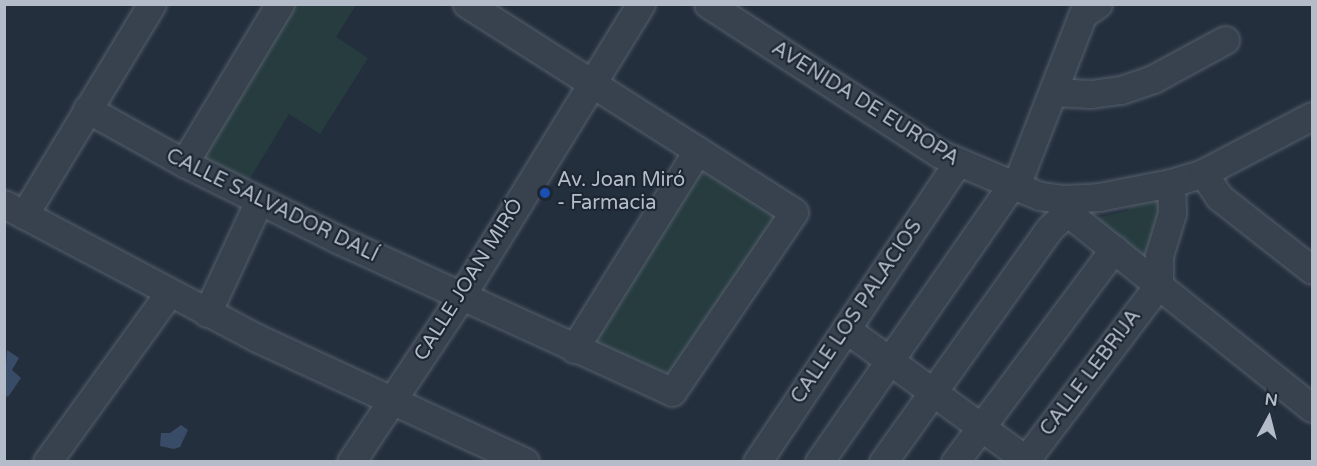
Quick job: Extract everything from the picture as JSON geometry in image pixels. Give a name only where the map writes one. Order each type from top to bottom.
[{"type":"street","points":[[152,4],[87,109],[14,210],[207,313],[391,402],[522,461]]},
{"type":"street","points":[[184,163],[280,4]]},
{"type":"street","points":[[467,4],[698,150],[574,349]]},
{"type":"street","name":"CALLE JOAN MIRÓ","points":[[351,462],[459,298],[591,81],[641,4]]},
{"type":"street","name":"AVENIDA DE EUROPA","points":[[708,4],[957,163],[1065,206]]},
{"type":"street","points":[[819,462],[1013,187],[1083,14],[1098,4]]},
{"type":"street","points":[[1053,92],[1091,94],[1121,90],[1153,79],[1225,40]]},
{"type":"street","name":"CALLE SALVADOR DALÍ","points":[[87,109],[184,163],[459,298],[672,392],[794,212],[698,150]]},
{"type":"street","points":[[884,462],[1065,206],[1171,183],[1203,173],[1312,116]]},
{"type":"street","name":"CALLE LOS PALACIOS","points":[[757,462],[957,163]]},
{"type":"street","points":[[1203,173],[1219,198],[1311,266]]},
{"type":"street","points":[[1159,284],[1159,256],[1172,213],[1171,183]]},
{"type":"street","points":[[207,313],[259,201]]},
{"type":"street","points":[[1065,206],[1114,249],[1308,398]]},
{"type":"street","points":[[955,462],[1114,249]]},
{"type":"street","name":"CALLE LEBRIJA","points":[[1024,460],[1159,284]]},
{"type":"street","points":[[47,462],[169,293]]},
{"type":"street","points":[[846,329],[1024,460]]},
{"type":"green space","points":[[291,5],[356,5],[336,37],[368,58],[320,134],[289,114],[246,185],[196,159]]},
{"type":"green space","points":[[702,164],[783,216],[669,381],[593,346]]},
{"type":"green space","points":[[1163,191],[1151,272],[1083,221],[1127,211],[1131,205]]},
{"type":"water","points":[[7,350],[19,358],[12,370],[21,378],[8,397],[4,394]]},
{"type":"water","points":[[181,425],[188,430],[180,447],[174,449],[160,446],[161,433],[170,433]]},
{"type":"place","name":"Av. Joan Miró - Farmacia","points":[[545,193]]}]
